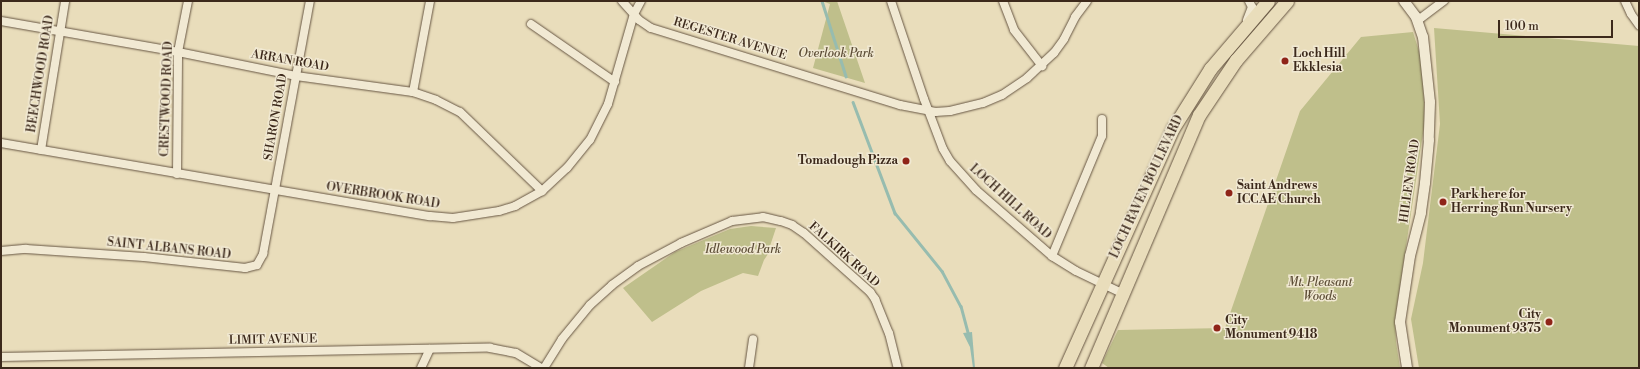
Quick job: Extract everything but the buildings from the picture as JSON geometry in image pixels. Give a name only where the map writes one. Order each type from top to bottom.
[{"type":"main road","name":"LOCH RAVEN BOULEVARD","points":[[1065,368],[1173,128],[1210,69],[1242,30],[1269,1]]},
{"type":"main road","points":[[1222,80],[1223,63],[1266,12],[1269,1]]},
{"type":"main road","name":"LOCH RAVEN BOULEVARD","points":[[1091,368],[1199,115],[1222,80],[1286,3]]},
{"type":"main road","points":[[1124,234],[1139,232],[1146,239]]},
{"type":"street","name":"BEECHWOOD ROAD","points":[[41,150],[65,1]]},
{"type":"street","name":"CRESTWOOD ROAD","points":[[177,174],[178,52],[188,1]]},
{"type":"street","name":"SHARON ROAD","points":[[275,191],[310,1]]},
{"type":"street","points":[[413,92],[430,1]]},
{"type":"street","name":"REGESTER AVENUE","points":[[622,1],[638,20],[651,28],[900,105],[935,112],[950,111],[983,103],[1002,95],[1042,66],[1064,39],[1075,17],[1087,1]]},
{"type":"street","name":"OVERBROOK ROAD","points":[[1,144],[408,213],[453,218],[478,215],[515,206],[542,191],[567,168],[590,140],[602,116],[615,82],[634,14],[641,1]]},
{"type":"street","name":"LOCH HILL ROAD","points":[[891,1],[928,110],[946,155],[957,170],[976,190],[1052,256],[1102,284],[1122,293]]},
{"type":"street","points":[[1002,1],[1014,30],[1042,66]]},
{"type":"street","points":[[1242,30],[1251,12],[1252,7],[1249,1]]},
{"type":"street","name":"HILLEN ROAD","points":[[1404,1],[1417,20],[1423,37],[1429,79],[1430,125],[1428,160],[1421,213],[1410,256],[1400,322],[1407,368]]},
{"type":"street","points":[[1417,20],[1444,1]]},
{"type":"street","points":[[1625,1],[1631,14],[1639,25]]},
{"type":"street","name":"ARRAN ROAD","points":[[1,21],[60,30],[296,76],[413,92],[446,104],[460,112],[491,140],[542,191]]},
{"type":"street","points":[[531,24],[615,82]]},
{"type":"street","points":[[1052,256],[1102,136],[1102,119]]},
{"type":"street","name":"SAINT ALBANS ROAD","points":[[1,251],[26,249],[92,253],[250,268],[257,265],[262,259],[275,191]]},
{"type":"street","name":"FALKIRK ROAD","points":[[542,368],[573,324],[590,305],[612,285],[638,266],[668,249],[732,221],[763,217],[786,223],[804,234],[870,292],[889,333],[898,368]]},
{"type":"street","points":[[749,368],[753,339]]},
{"type":"street","name":"LIMIT AVENUE","points":[[1,357],[490,348],[516,353],[542,368]]},
{"type":"street","points":[[421,368],[430,349]]},
{"type":"green space","name":"Overlook Park","points":[[822,1],[837,1],[865,83],[813,68],[830,4]]},
{"type":"green space","points":[[1434,28],[1639,46],[1639,368],[1419,368],[1411,319],[1423,263],[1440,124]]},
{"type":"green space","name":"Mt. Pleasant Woods","points":[[1413,32],[1422,61],[1425,120],[1395,320],[1396,342],[1400,368],[1109,368],[1102,363],[1118,330],[1225,328],[1300,111],[1361,37]]},
{"type":"green space","name":"Idlewood Park","points":[[751,226],[776,228],[770,246],[772,248],[764,260],[758,276],[743,273],[701,291],[652,322],[623,288],[675,252],[730,229]]},
{"type":"water","points":[[972,332],[975,368],[973,368],[970,347],[963,333]]},
{"type":"waterway","points":[[822,1],[846,76]]},
{"type":"waterway","points":[[853,102],[895,213],[942,271],[961,306],[969,335]]},
{"type":"place","name":"Loch Hill Ekklesia","points":[[1285,61]]},
{"type":"place","name":"Tomadough Pizza","points":[[906,161]]},
{"type":"place","name":"Saint Andrews ICCAE Church","points":[[1229,193]]},
{"type":"place","name":"Park here for Herring Run Nursery","points":[[1443,202]]},
{"type":"place","name":"City Monument 9375","points":[[1549,322]]},
{"type":"place","name":"City Monument 9418","points":[[1217,328]]}]
